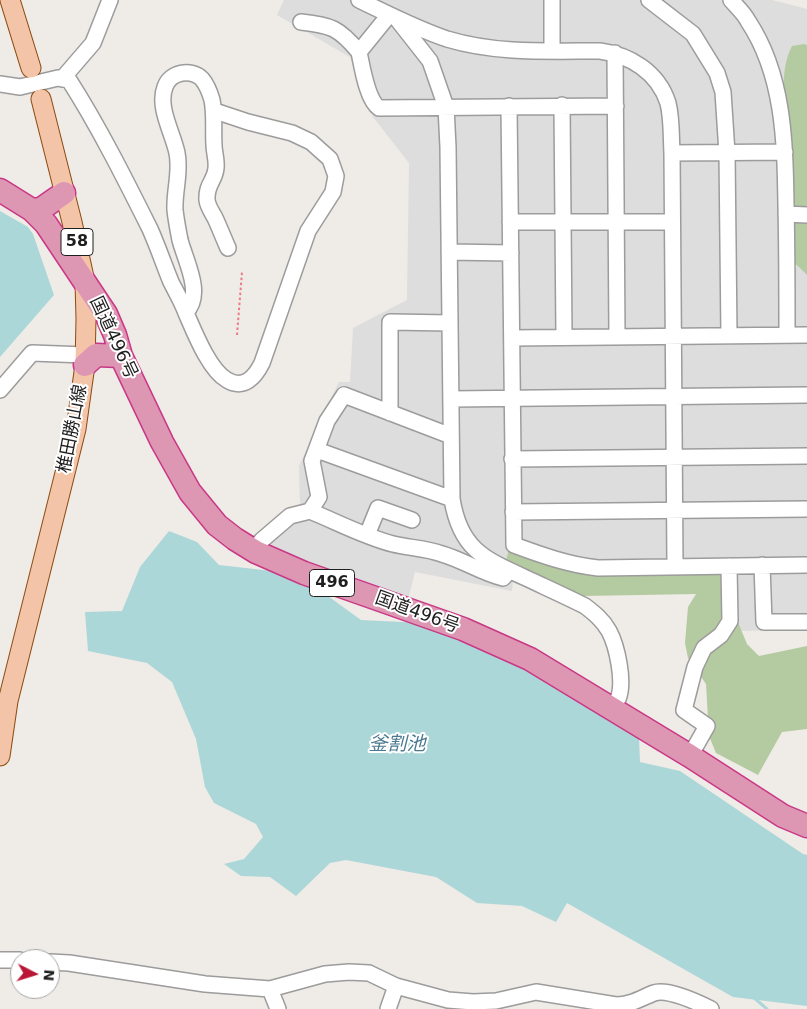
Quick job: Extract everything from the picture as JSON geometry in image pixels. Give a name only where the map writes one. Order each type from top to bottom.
[{"type":"highway","name":"国道496号","points":[[0,190],[32,210],[46,224],[106,314],[121,356],[162,442],[190,492],[217,525],[235,539],[254,550],[304,573],[462,629],[530,659],[690,756],[783,816],[807,826]]},
{"type":"highway","points":[[32,210],[41,210],[64,194]]},
{"type":"highway","points":[[85,360],[96,355],[121,356]]},
{"type":"main road","points":[[10,0],[31,68]]},
{"type":"main road","name":"椎田勝山線","points":[[0,756],[4,700],[68,465],[76,428],[85,360],[85,282],[41,99]]},
{"type":"street","points":[[62,79],[93,43],[110,0]]},
{"type":"street","points":[[359,0],[447,39],[477,46],[509,50],[600,51],[615,53],[635,61],[644,68],[662,90],[668,102],[672,153],[675,566]]},
{"type":"street","points":[[552,0],[552,51]]},
{"type":"street","points":[[649,0],[693,34],[717,73],[723,92],[727,153],[730,336]]},
{"type":"street","points":[[731,0],[748,20],[761,44],[770,66],[782,122],[785,152],[788,335]]},
{"type":"street","points":[[358,52],[392,16]]},
{"type":"street","points":[[392,16],[430,61],[446,107],[452,499],[458,525],[470,545],[486,559],[585,606],[598,616],[608,629],[616,647],[620,690],[618,699],[612,708]]},
{"type":"street","points":[[301,22],[327,25],[347,38],[358,52],[369,94],[374,104],[379,108],[616,106]]},
{"type":"street","points":[[430,61],[447,39]]},
{"type":"street","points":[[615,53],[617,337]]},
{"type":"street","points":[[186,312],[191,307],[192,278],[180,240],[175,209],[178,154],[163,103],[163,93],[168,79],[175,74],[195,74],[202,79],[211,95],[214,111],[213,126],[216,168],[207,189],[207,201],[228,248]]},
{"type":"street","points":[[0,84],[20,87],[62,79],[69,80],[126,182],[151,232],[172,285],[199,343],[216,369],[225,379],[234,382],[250,380],[256,375],[262,363],[279,309],[308,231],[333,192],[336,176],[330,159],[311,142],[292,133],[214,111]]},
{"type":"street","points":[[562,105],[564,337]]},
{"type":"street","points":[[509,106],[512,512],[514,545],[541,555],[598,568],[807,565]]},
{"type":"street","points":[[672,153],[785,152]]},
{"type":"street","points":[[786,214],[807,215]]},
{"type":"street","points":[[510,222],[672,222]]},
{"type":"street","points":[[449,252],[511,253]]},
{"type":"street","points":[[390,413],[390,322],[450,324]]},
{"type":"street","points":[[512,338],[807,335]]},
{"type":"street","points":[[0,390],[32,353],[85,360]]},
{"type":"street","points":[[310,511],[319,497],[312,461],[318,450],[327,421],[344,395],[451,436]]},
{"type":"street","points":[[451,399],[807,395]]},
{"type":"street","points":[[318,450],[452,499]]},
{"type":"street","points":[[512,459],[807,456]]},
{"type":"street","points":[[367,535],[378,508],[412,520]]},
{"type":"street","points":[[512,512],[807,509]]},
{"type":"street","points":[[254,550],[262,540],[290,516],[310,511],[367,535],[393,544],[421,548],[442,554],[467,563],[489,574],[503,578],[510,571]]},
{"type":"street","points":[[762,565],[764,622],[807,622]]},
{"type":"street","points":[[690,756],[707,726],[684,710],[695,667],[704,648],[721,635],[730,621],[729,566]]},
{"type":"street","points":[[60,963],[205,984],[270,989],[325,974],[369,972],[396,986],[448,1000],[473,1002],[496,1000],[536,992],[573,1004],[626,1007],[657,992],[686,997],[712,1009]]},
{"type":"street","points":[[388,1009],[396,986]]},
{"type":"street","points":[[270,989],[278,1009]]},
{"type":"path","points":[[237,335],[242,272]]},
{"type":"shaded area","points":[[284,0],[772,0],[807,9],[807,630],[732,631],[728,578],[515,555],[512,591],[415,572],[408,600],[322,576],[264,545],[300,507],[299,466],[339,382],[350,382],[353,328],[407,300],[409,163],[373,117],[350,57],[277,15]]},
{"type":"green space","points":[[807,45],[807,275],[783,250],[779,234],[778,210],[784,73],[792,46]]},
{"type":"green space","points":[[509,549],[582,571],[730,571],[735,615],[747,644],[759,656],[807,646],[807,729],[782,732],[758,775],[716,753],[709,736],[706,684],[688,658],[685,643],[688,607],[696,594],[583,596],[506,561]]},
{"type":"water","points":[[0,211],[28,227],[33,234],[54,295],[0,357]]},
{"type":"water","name":"釜割池","points":[[169,531],[197,542],[219,565],[281,572],[310,583],[361,620],[423,623],[519,662],[639,738],[640,762],[680,771],[807,855],[807,1006],[733,997],[567,903],[556,922],[522,906],[477,903],[436,877],[346,860],[330,863],[296,896],[270,877],[241,876],[224,864],[244,859],[263,837],[256,824],[214,803],[205,787],[196,739],[172,682],[147,663],[88,651],[85,612],[122,611],[140,567]]},
{"type":"waterway","points":[[753,997],[767,1009]]}]
